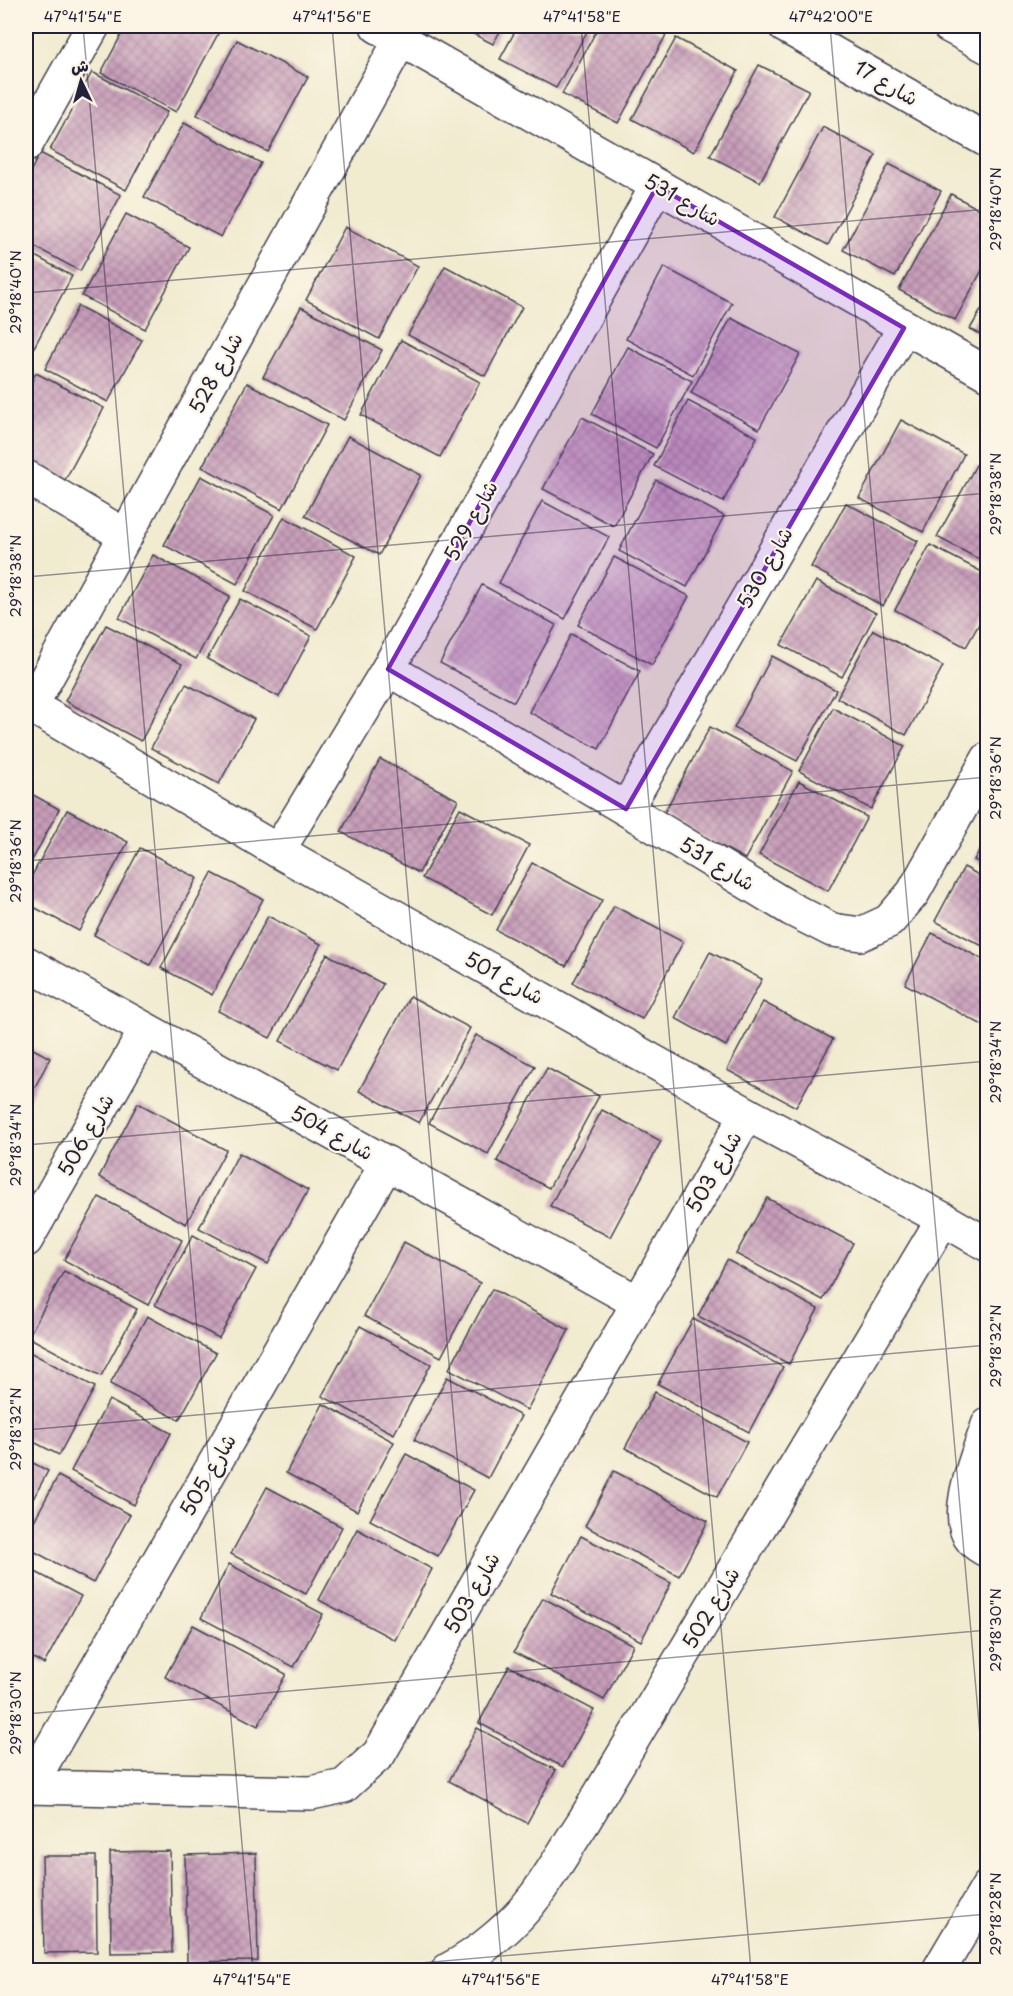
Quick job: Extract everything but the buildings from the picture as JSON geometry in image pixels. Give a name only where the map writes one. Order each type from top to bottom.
[{"type":"street","points":[[26,145],[93,26]]},
{"type":"street","name":"شارع 17","points":[[785,26],[987,141]]},
{"type":"street","points":[[949,26],[987,47]]},
{"type":"street","name":"شارع 531","points":[[389,32],[987,374]]},
{"type":"street","name":"شارع 528","points":[[28,704],[126,536],[389,32]]},
{"type":"street","name":"شارع 529","points":[[278,851],[388,669],[657,186]]},
{"type":"street","name":"شارع 530","points":[[626,809],[904,328]]},
{"type":"street","points":[[26,477],[126,536]]},
{"type":"street","name":"شارع 531","points":[[388,669],[791,909],[832,930],[861,934],[889,921],[913,893],[987,759]]},
{"type":"street","name":"شارع 501","points":[[28,704],[278,851],[747,1114],[987,1245]]},
{"type":"street","name":"شارع 504","points":[[26,963],[639,1303]]},
{"type":"street","name":"شارع 506","points":[[26,1240],[146,1030]]},
{"type":"street","name":"شارع 503","points":[[27,1787],[311,1793],[344,1786],[380,1754],[747,1114]]},
{"type":"street","name":"شارع 505","points":[[27,1787],[387,1163]]},
{"type":"street","name":"شارع 502","points":[[448,1971],[465,1961],[501,1931],[535,1897],[584,1821],[943,1219]]},
{"type":"street","points":[[987,1425],[963,1512],[971,1539],[987,1551]]},
{"type":"street","points":[[939,1971],[987,1887]]},
{"type":"street","points":[[493,1971],[494,1951],[501,1931]]},
{"type":"highlighted area","points":[[657,186],[904,328],[626,809],[388,669]]}]
